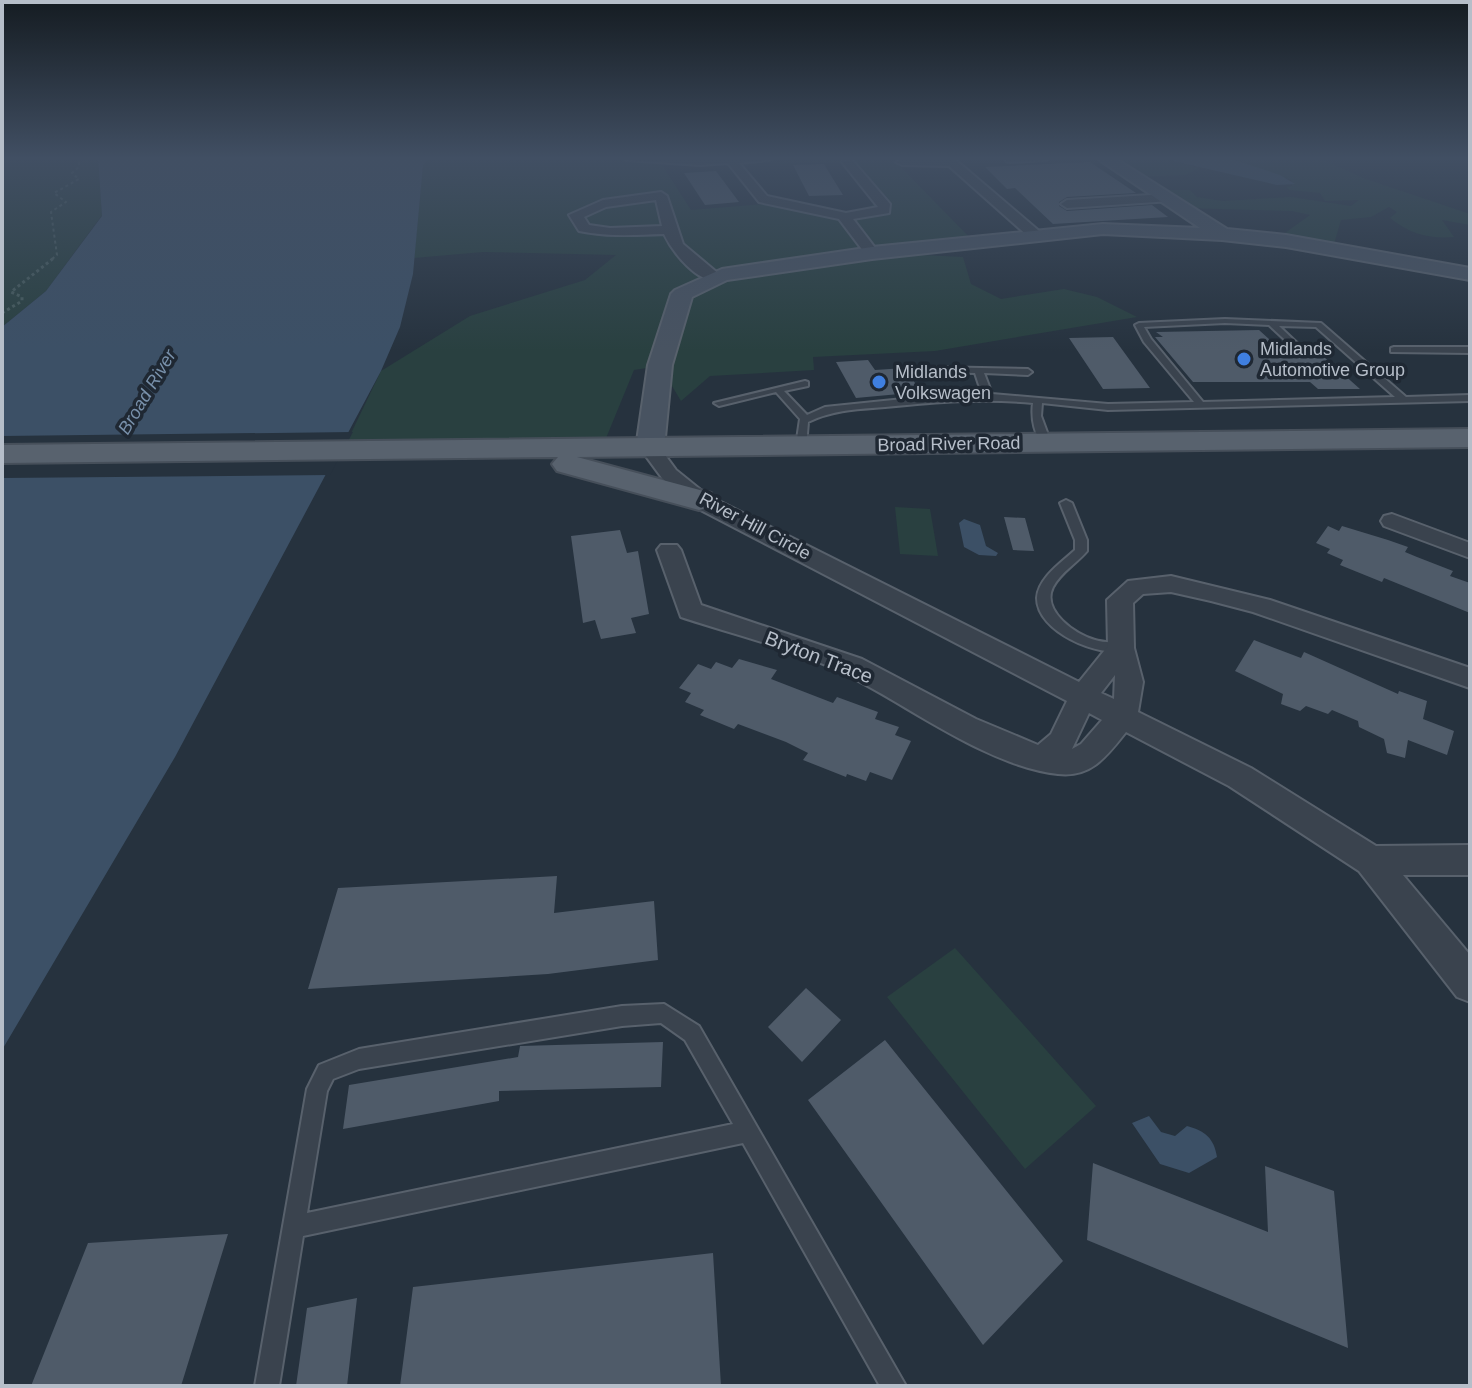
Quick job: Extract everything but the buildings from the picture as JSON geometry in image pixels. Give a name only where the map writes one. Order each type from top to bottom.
[{"type":"main road","name":"Broad River Road","points":[[2,454],[650,448],[803,433],[1046,443],[1470,438]]},
{"type":"main road","points":[[505,448],[699,500]]},
{"type":"street","points":[[580,222],[584,228],[610,232],[667,230]]},
{"type":"street","points":[[666,222],[667,230],[686,259],[715,278]]},
{"type":"street","points":[[848,222],[872,253]]},
{"type":"street","points":[[1020,222],[1034,234]]},
{"type":"street","points":[[1203,222],[1222,234]]},
{"type":"street","points":[[650,448],[660,365],[682,294],[715,278],[872,253],[1103,229],[1222,234],[1345,250],[1470,274]]},
{"type":"street","name":"River Hill Circle","points":[[650,448],[669,474],[699,500],[1240,777],[1371,861]]},
{"type":"street","points":[[1392,521],[1470,551]]},
{"type":"street","name":"Bryton Trace","points":[[669,550],[690,611],[849,665],[991,741],[1023,754],[1065,763],[1086,758],[1123,717]]},
{"type":"street","points":[[1123,717],[1132,681],[1121,648],[1120,600],[1137,587],[1171,584],[1261,606],[1470,678]]},
{"type":"street","points":[[1045,757],[1062,741],[1082,698],[1121,648]]},
{"type":"street","points":[[1371,861],[1470,860]]},
{"type":"street","points":[[1371,861],[1470,984]]},
{"type":"lane","points":[[1271,323],[1295,346]]},
{"type":"lane","points":[[1201,405],[1147,340],[1139,325],[1318,325],[1403,399]]},
{"type":"lane","points":[[1394,350],[1470,350]]},
{"type":"lane","points":[[932,370],[1028,372]]},
{"type":"lane","points":[[979,370],[988,397]]},
{"type":"lane","points":[[719,403],[805,384]]},
{"type":"lane","points":[[778,389],[803,433],[825,410],[952,397],[1108,407],[1470,398]]},
{"type":"lane","points":[[1038,401],[1036,416],[1046,443]]},
{"type":"lane","points":[[1066,503],[1081,540],[1081,551],[1046,587],[1042,602],[1056,619],[1087,642],[1121,648]]},
{"type":"lane","points":[[267,1386],[317,1089],[326,1072],[359,1059],[622,1016],[664,1013],[692,1033],[894,1386]]},
{"type":"lane","points":[[293,1227],[749,1131]]},
{"type":"path","points":[[2,313],[22,301],[22,297],[11,292],[57,255],[52,222]]},
{"type":"green space","points":[[2,222],[97,222],[46,291],[2,327]]},
{"type":"green space","points":[[418,222],[954,222],[974,242],[880,253],[963,257],[971,284],[1001,299],[1064,289],[1097,297],[1137,317],[935,351],[813,357],[814,370],[710,376],[681,401],[660,366],[634,370],[602,448],[343,450],[381,371],[470,316],[585,280],[616,255],[483,252],[414,258]]},
{"type":"green space","points":[[1301,222],[1340,222],[1334,244],[1278,238]]},
{"type":"green space","points":[[1396,222],[1443,222],[1454,237],[1428,236]]},
{"type":"green space","points":[[895,507],[930,509],[938,556],[900,554]]},
{"type":"green space","points":[[955,948],[1096,1106],[1025,1169],[887,997]]},
{"type":"water","name":"Broad River","points":[[98,222],[418,222],[413,274],[400,327],[381,371],[175,757],[2,1050],[2,327],[46,291]]},
{"type":"water","points":[[964,519],[980,525],[986,546],[998,553],[996,556],[979,555],[964,547],[959,523]]},
{"type":"water","points":[[1149,1116],[1161,1132],[1175,1136],[1187,1126],[1204,1133],[1214,1145],[1217,1157],[1189,1173],[1160,1164],[1132,1123]]},
{"type":"pier","points":[[353,432],[330,475],[2,478],[2,436]]},
{"type":"place","name":"Midlands Automotive Group","points":[[1244,359]]},
{"type":"place","name":"Midlands Volkswagen","points":[[879,382]]}]
